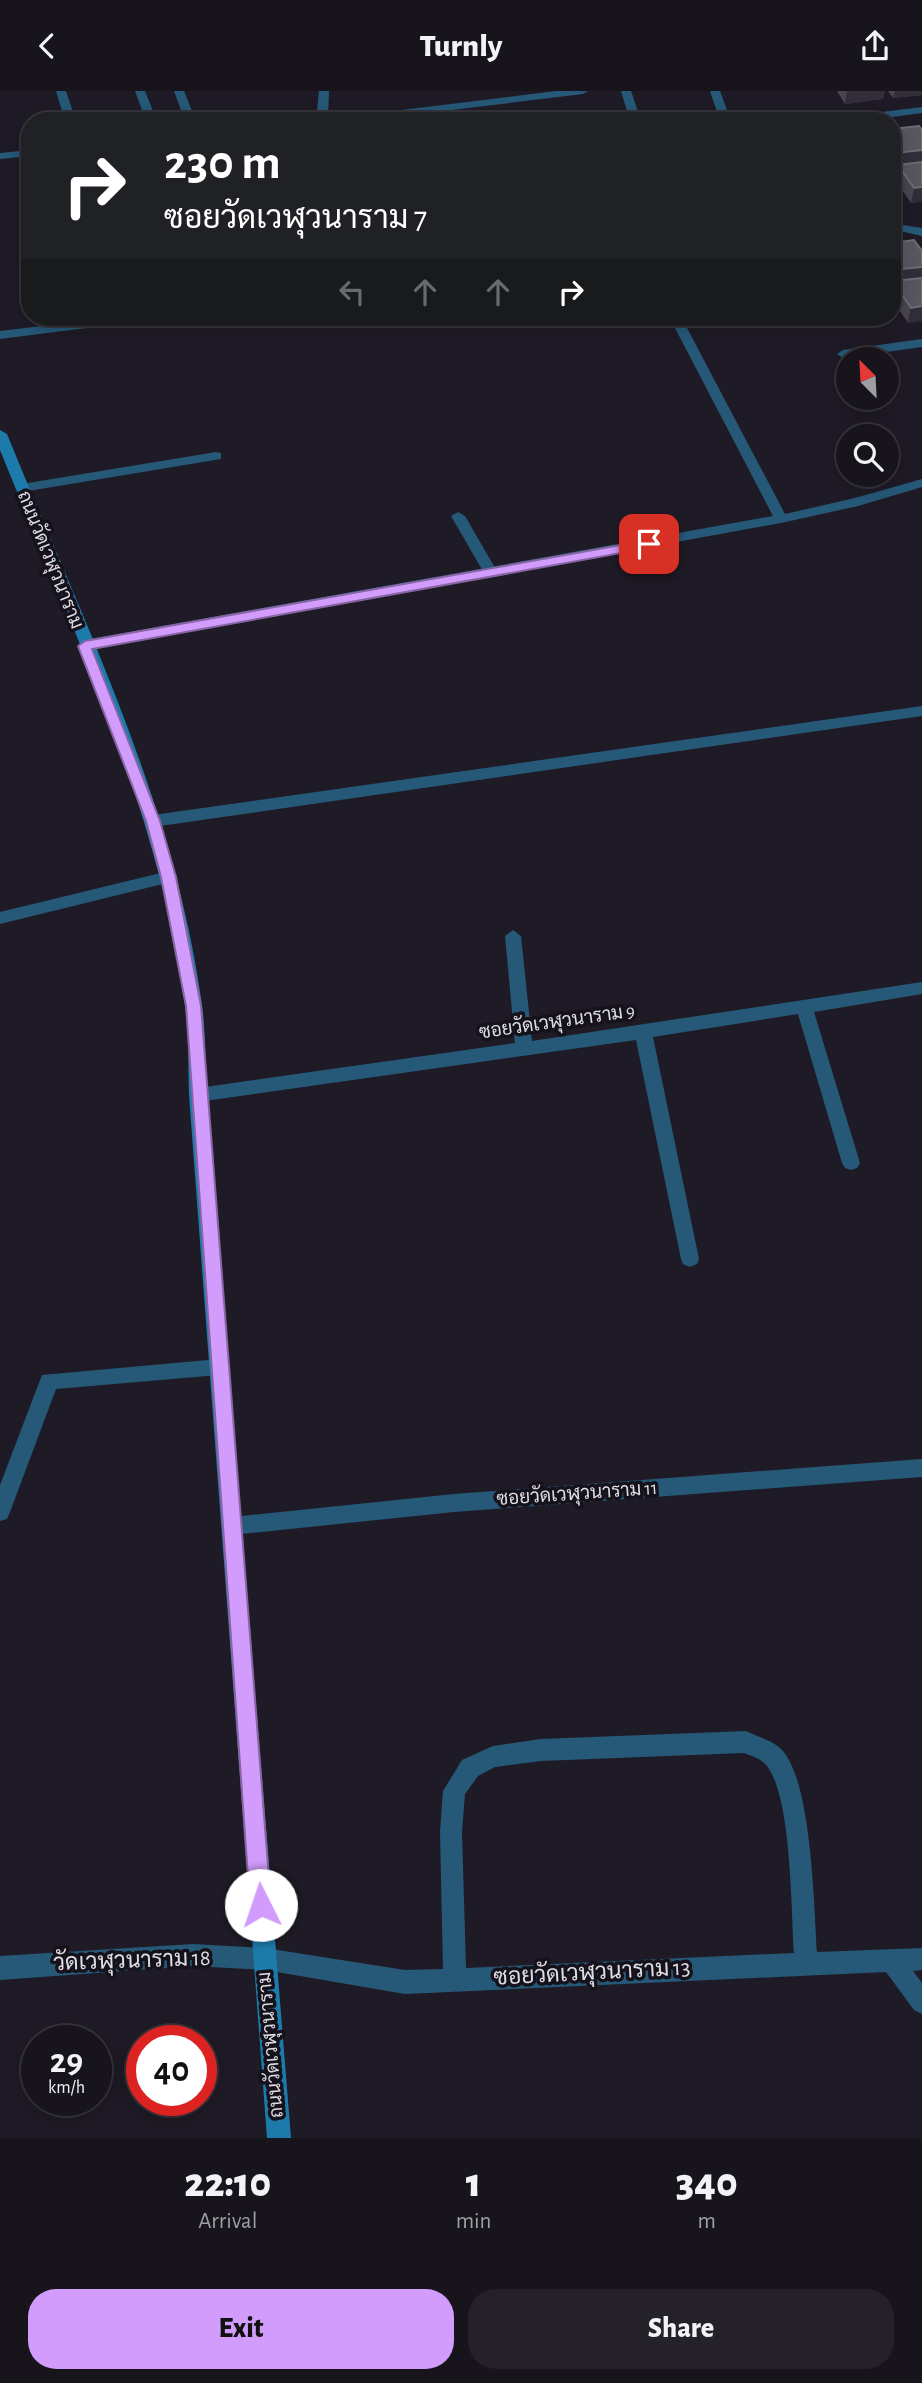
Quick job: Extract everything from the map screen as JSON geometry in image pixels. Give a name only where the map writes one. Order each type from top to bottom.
[{"type":"street","points":[[61,91],[68,112]]},
{"type":"street","points":[[140,91],[148,112]]},
{"type":"street","points":[[179,91],[187,112]]},
{"type":"street","points":[[323,112],[324,91]]},
{"type":"street","points":[[401,112],[583,91]]},
{"type":"street","points":[[626,91],[633,112]]},
{"type":"street","points":[[715,91],[723,112]]},
{"type":"street","points":[[901,113],[922,110]]},
{"type":"street","points":[[0,156],[21,154]]},
{"type":"street","points":[[901,228],[922,232]]},
{"type":"street","points":[[0,335],[71,326]]},
{"type":"street","points":[[681,328],[781,519]]},
{"type":"street","points":[[893,347],[922,343]]},
{"type":"street","name":"ถนนวัดเวฬุวนาราม","points":[[0,434],[153,821],[169,877],[194,1006],[198,1095],[279,2138]]},
{"type":"street","points":[[22,488],[216,456]]},
{"type":"street","points":[[85,646],[781,519],[922,484]]},
{"type":"street","points":[[458,516],[491,573]]},
{"type":"street","points":[[153,821],[922,711]]},
{"type":"street","points":[[0,918],[169,877]]},
{"type":"street","points":[[513,936],[524,1048]]},
{"type":"street","name":"ซอยวัดเวฬุวนาราม 9","points":[[198,1095],[643,1032],[922,988]]},
{"type":"street","points":[[804,1007],[851,1163]]},
{"type":"street","points":[[643,1032],[690,1259]]},
{"type":"street","points":[[0,1512],[49,1381],[219,1367]]},
{"type":"street","name":"ซอยวัดเวฬุวนาราม 11","points":[[232,1526],[454,1503],[922,1468]]},
{"type":"street","points":[[455,1980],[451,1832],[454,1791],[470,1768],[493,1757],[541,1750],[746,1742],[775,1757],[788,1782],[797,1851],[806,1963]]},
{"type":"street","name":"วัดเวฬุวนาราม 18","points":[[0,1968],[193,1955],[265,1959]]},
{"type":"street","name":"ซอยวัดเวฬุวนาราม 13","points":[[265,1959],[405,1982],[922,1959]]},
{"type":"street","points":[[890,1959],[922,2003]]},
{"type":"building","points":[[919,126],[922,130],[922,150],[901,152],[901,128]]},
{"type":"building","points":[[922,162],[922,187],[914,188],[901,169],[901,165]]},
{"type":"building","points":[[914,240],[922,251],[922,267],[901,269],[901,242]]},
{"type":"building","points":[[922,278],[922,306],[911,308],[901,293],[901,280]]},
{"type":"route","points":[[261,1905],[198,1095],[194,1006],[169,877],[153,821],[113,712],[85,646],[649,544]]}]
